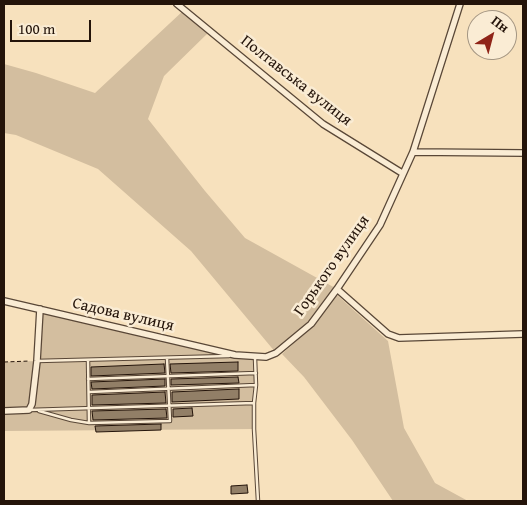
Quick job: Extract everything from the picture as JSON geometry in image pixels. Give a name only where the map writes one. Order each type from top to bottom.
[{"type":"street","name":"Полтавська вулиця","points":[[177,4],[323,124],[402,172]]},
{"type":"street","name":"Горького вулиця","points":[[235,356],[255,358],[266,357],[276,353],[311,324],[380,225],[402,172],[413,152],[460,4]]},
{"type":"street","points":[[413,152],[523,154]]},
{"type":"street","points":[[337,289],[388,334],[398,338],[523,334]]},
{"type":"street","name":"Садова вулиця","points":[[4,301],[235,356]]},
{"type":"street","points":[[4,411],[31,410],[37,361],[40,309]]},
{"type":"lane","points":[[37,361],[235,356]]},
{"type":"lane","points":[[31,410],[89,423],[170,421],[167,358]]},
{"type":"lane","points":[[255,358],[254,429],[258,501]]},
{"type":"lane","points":[[88,360],[89,423]]},
{"type":"lane","points":[[88,379],[256,373]]},
{"type":"lane","points":[[88,392],[256,385]]},
{"type":"lane","points":[[31,410],[169,404],[254,403]]},
{"type":"path","points":[[4,362],[37,361]]},
{"type":"shaded area","points":[[184,10],[210,31],[164,76],[148,119],[245,238],[337,289],[311,324],[276,353],[191,251],[98,169],[16,135],[4,133],[4,64],[95,93]]},
{"type":"shaded area","points":[[337,295],[388,341],[404,428],[435,483],[468,501],[393,501],[352,440],[304,377],[282,354],[314,325]]},
{"type":"shaded area","points":[[40,309],[255,358],[254,429],[4,431],[4,362],[37,361]]},
{"type":"building","points":[[238,362],[238,371],[171,373],[170,364]]},
{"type":"building","points":[[164,364],[165,373],[91,376],[91,367]]},
{"type":"building","points":[[238,377],[239,383],[171,385],[171,379]]},
{"type":"building","points":[[165,379],[165,386],[92,389],[91,382]]},
{"type":"building","points":[[239,389],[239,399],[172,402],[172,392]]},
{"type":"building","points":[[165,392],[166,403],[92,405],[92,395]]},
{"type":"building","points":[[192,408],[193,416],[173,417],[173,409]]},
{"type":"building","points":[[166,409],[167,418],[93,420],[92,411]]},
{"type":"building","points":[[161,424],[161,430],[96,432],[95,426]]},
{"type":"building","points":[[247,485],[248,493],[231,494],[231,486]]}]
